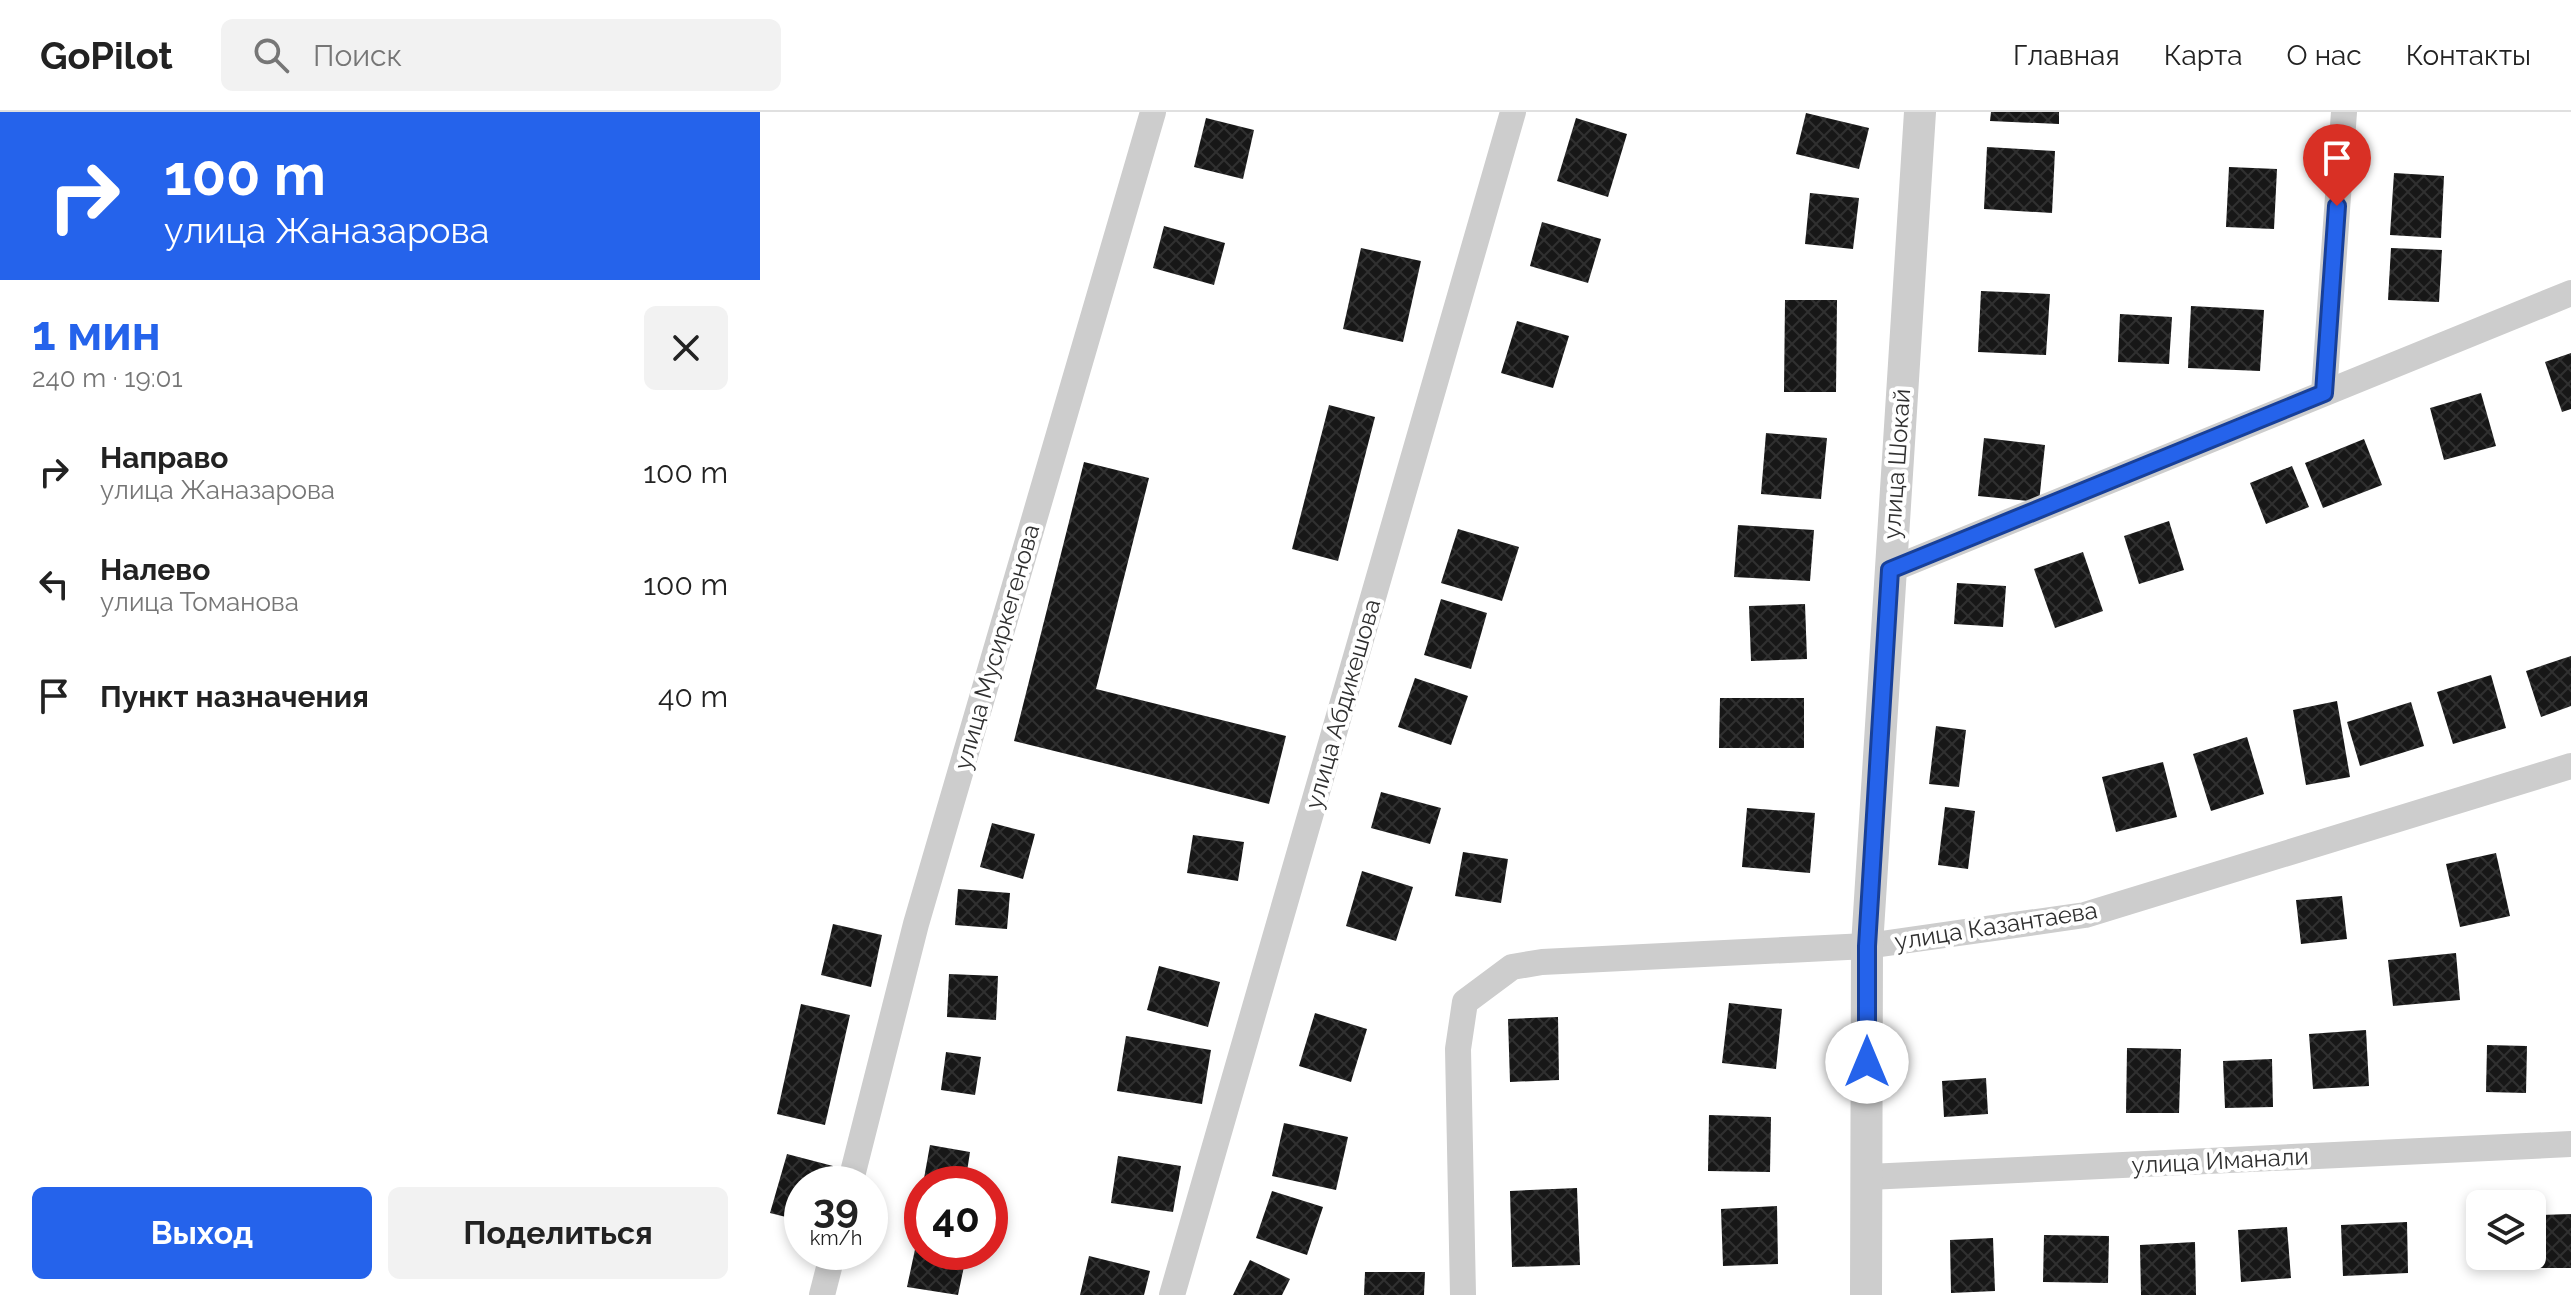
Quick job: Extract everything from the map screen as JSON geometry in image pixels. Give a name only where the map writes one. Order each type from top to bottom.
[{"type":"street","name":"улица Мусиркегенова","points":[[855,1166],[916,924],[1153,112]]},
{"type":"street","name":"улица Абдикешова","points":[[1172,1295],[1513,112]]},
{"type":"street","name":"улица Шокай","points":[[1866,1295],[1867,946],[1920,112]]},
{"type":"street","points":[[2324,393],[2344,112]]},
{"type":"street","points":[[1890,570],[2571,293]]},
{"type":"street","name":"улица Казантаева","points":[[1463,1295],[1458,1049],[1465,1002],[1512,967],[1542,962],[1867,946],[2085,915],[2571,766]]},
{"type":"street","name":"улица Иманали","points":[[1868,1177],[2571,1144]]},
{"type":"street","points":[[822,1295],[828,1270]]},
{"type":"building","points":[[1991,112],[2059,112],[2059,124],[1990,121]]},
{"type":"building","points":[[1806,113],[1869,128],[1859,169],[1796,154]]},
{"type":"building","points":[[1206,118],[1254,130],[1243,179],[1194,167]]},
{"type":"building","points":[[1576,118],[1627,134],[1608,197],[1557,181]]},
{"type":"building","points":[[1987,147],[2055,151],[2052,213],[1984,209]]},
{"type":"building","points":[[2229,167],[2277,169],[2274,229],[2226,227]]},
{"type":"building","points":[[2394,173],[2444,176],[2441,238],[2390,235]]},
{"type":"building","points":[[1810,193],[1859,198],[1853,249],[1805,244]]},
{"type":"building","points":[[1542,222],[1601,239],[1588,283],[1530,266]]},
{"type":"building","points":[[1164,226],[1225,243],[1214,285],[1153,268]]},
{"type":"building","points":[[1361,248],[1421,261],[1403,342],[1343,329]]},
{"type":"building","points":[[2391,248],[2442,250],[2439,302],[2388,300]]},
{"type":"building","points":[[1981,291],[2050,294],[2046,355],[1978,352]]},
{"type":"building","points":[[1785,300],[1837,300],[1836,392],[1784,392]]},
{"type":"building","points":[[2191,306],[2264,310],[2260,371],[2188,368]]},
{"type":"building","points":[[2120,314],[2172,317],[2169,364],[2118,362]]},
{"type":"building","points":[[1517,321],[1569,336],[1553,388],[1501,373]]},
{"type":"building","points":[[2571,353],[2571,409],[2562,412],[2545,362]]},
{"type":"building","points":[[2481,393],[2496,446],[2444,460],[2430,408]]},
{"type":"building","points":[[1329,405],[1375,417],[1338,561],[1292,549]]},
{"type":"building","points":[[1766,433],[1827,438],[1821,499],[1761,494]]},
{"type":"building","points":[[1984,438],[2045,445],[2039,502],[1978,496]]},
{"type":"building","points":[[2364,439],[2382,485],[2323,508],[2305,463]]},
{"type":"building","points":[[1084,462],[1149,478],[1096,689],[1286,736],[1269,804],[1014,741]]},
{"type":"building","points":[[2292,466],[2309,507],[2266,524],[2250,483]]},
{"type":"building","points":[[2169,521],[2184,570],[2139,584],[2124,536]]},
{"type":"building","points":[[1738,525],[1814,530],[1810,581],[1734,577]]},
{"type":"building","points":[[1458,529],[1519,547],[1502,601],[1441,583]]},
{"type":"building","points":[[2083,552],[2103,611],[2055,628],[2034,569]]},
{"type":"building","points":[[1957,583],[2006,586],[2003,627],[1954,624]]},
{"type":"building","points":[[1441,599],[1487,613],[1471,669],[1424,655]]},
{"type":"building","points":[[1805,604],[1807,659],[1751,661],[1749,606]]},
{"type":"building","points":[[2571,656],[2571,706],[2541,717],[2526,671]]},
{"type":"building","points":[[2491,675],[2506,728],[2453,744],[2437,692]]},
{"type":"building","points":[[1415,678],[1468,696],[1451,745],[1398,727]]},
{"type":"building","points":[[1720,698],[1804,698],[1804,748],[1719,748]]},
{"type":"building","points":[[2337,701],[2350,777],[2306,785],[2293,710]]},
{"type":"building","points":[[2411,702],[2424,746],[2360,766],[2347,722]]},
{"type":"building","points":[[1936,726],[1966,730],[1959,787],[1929,784]]},
{"type":"building","points":[[2247,737],[2264,794],[2211,811],[2193,754]]},
{"type":"building","points":[[2163,762],[2177,817],[2116,832],[2102,777]]},
{"type":"building","points":[[1381,792],[1441,808],[1430,844],[1371,828]]},
{"type":"building","points":[[1945,807],[1975,811],[1968,869],[1938,865]]},
{"type":"building","points":[[1747,808],[1815,813],[1810,873],[1742,867]]},
{"type":"building","points":[[992,823],[1035,834],[1023,879],[980,867]]},
{"type":"building","points":[[1193,835],[1244,842],[1238,881],[1187,873]]},
{"type":"building","points":[[1463,852],[1508,859],[1501,903],[1455,896]]},
{"type":"building","points":[[2496,853],[2510,916],[2460,927],[2446,864]]},
{"type":"building","points":[[1362,871],[1413,887],[1396,941],[1346,926]]},
{"type":"building","points":[[958,889],[1010,893],[1007,929],[955,925]]},
{"type":"building","points":[[2342,896],[2347,939],[2301,944],[2296,900]]},
{"type":"building","points":[[833,924],[882,935],[871,987],[821,975]]},
{"type":"building","points":[[2456,953],[2460,1000],[2393,1006],[2388,960]]},
{"type":"building","points":[[1159,966],[1220,982],[1208,1027],[1147,1010]]},
{"type":"building","points":[[949,974],[998,976],[996,1020],[947,1017]]},
{"type":"building","points":[[1729,1003],[1782,1009],[1776,1069],[1722,1063]]},
{"type":"building","points":[[801,1004],[850,1015],[825,1125],[777,1114]]},
{"type":"building","points":[[1315,1013],[1367,1029],[1351,1082],[1299,1066]]},
{"type":"building","points":[[1558,1017],[1559,1080],[1510,1082],[1508,1019]]},
{"type":"building","points":[[2366,1030],[2369,1086],[2313,1089],[2309,1034]]},
{"type":"building","points":[[1126,1036],[1211,1050],[1202,1104],[1117,1091]]},
{"type":"building","points":[[2487,1045],[2527,1046],[2526,1093],[2486,1092]]},
{"type":"building","points":[[2127,1048],[2181,1049],[2179,1113],[2126,1113]]},
{"type":"building","points":[[946,1052],[981,1057],[975,1095],[941,1090]]},
{"type":"building","points":[[2272,1059],[2273,1107],[2225,1108],[2223,1061]]},
{"type":"building","points":[[1986,1078],[1988,1114],[1944,1117],[1942,1081]]},
{"type":"building","points":[[1709,1115],[1771,1117],[1770,1172],[1708,1171]]},
{"type":"building","points":[[1284,1123],[1348,1137],[1336,1190],[1272,1176]]},
{"type":"building","points":[[930,1145],[970,1152],[968,1166],[926,1166]]},
{"type":"building","points":[[787,1154],[833,1166],[784,1166],[784,1216],[770,1213]]},
{"type":"building","points":[[1118,1156],[1181,1166],[1173,1212],[1111,1203]]},
{"type":"building","points":[[1577,1188],[1580,1265],[1512,1267],[1510,1191]]},
{"type":"building","points":[[1272,1191],[1323,1207],[1307,1255],[1256,1238]]},
{"type":"building","points":[[1777,1206],[1778,1264],[1723,1266],[1721,1209]]},
{"type":"building","points":[[2571,1214],[2571,1268],[2546,1268],[2546,1215]]},
{"type":"building","points":[[2407,1222],[2408,1273],[2343,1276],[2341,1225]]},
{"type":"building","points":[[2287,1227],[2291,1278],[2241,1282],[2238,1230]]},
{"type":"building","points":[[2044,1235],[2109,1236],[2108,1283],[2043,1282]]},
{"type":"building","points":[[1993,1238],[1995,1291],[1951,1293],[1950,1240]]},
{"type":"building","points":[[2195,1242],[2196,1295],[2141,1295],[2140,1245]]},
{"type":"building","points":[[1089,1256],[1150,1271],[1144,1295],[1080,1295]]},
{"type":"building","points":[[1250,1260],[1290,1279],[1282,1295],[1233,1295]]},
{"type":"building","points":[[911,1270],[963,1270],[958,1295],[907,1287]]},
{"type":"building","points":[[1365,1272],[1425,1272],[1424,1295],[1364,1295]]},
{"type":"route","points":[[1867,1062],[1867,946],[1890,570],[2324,393],[2337,206]]}]
